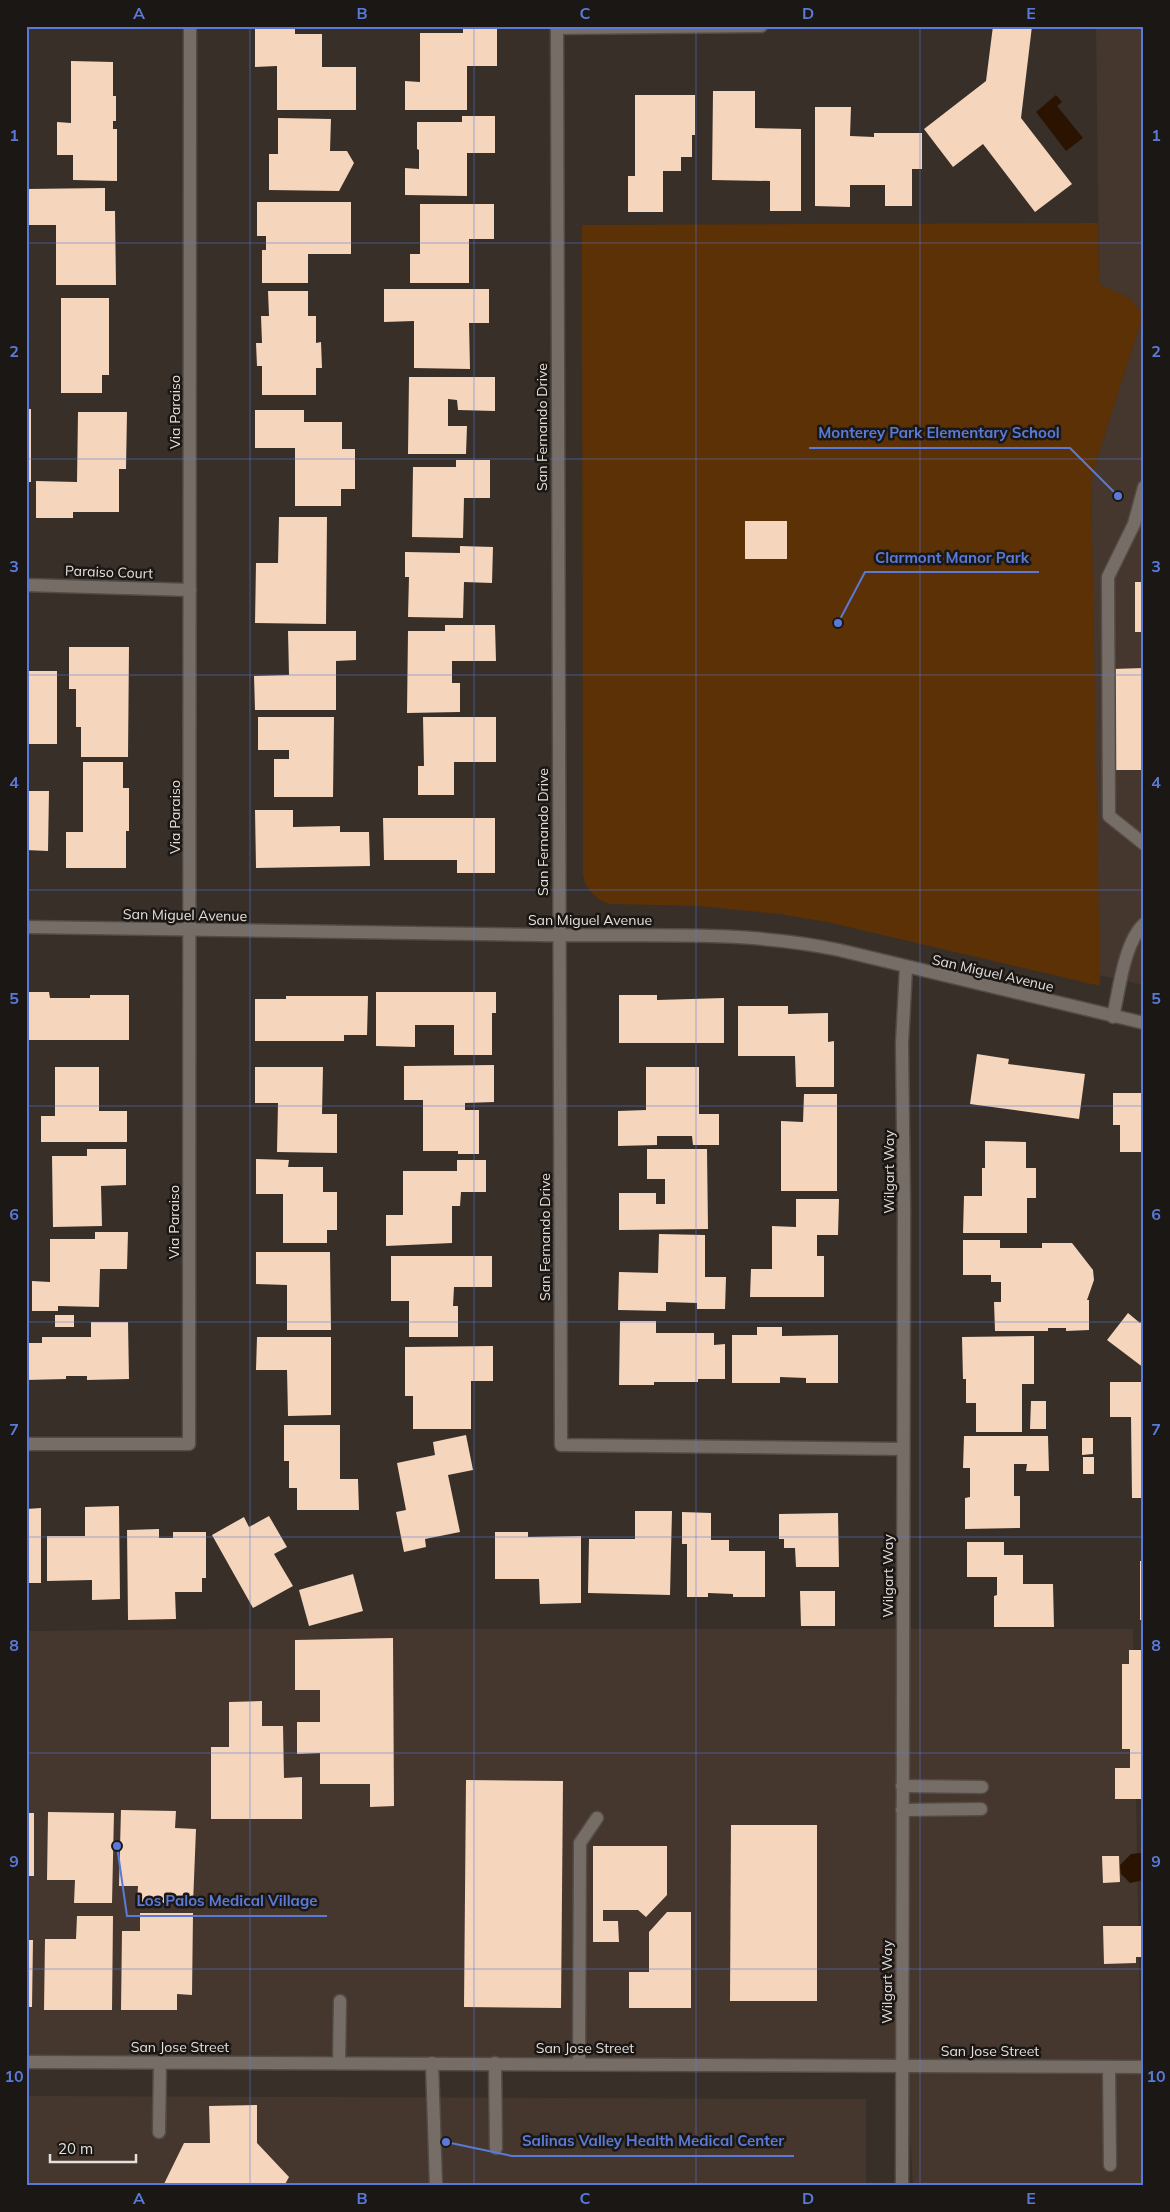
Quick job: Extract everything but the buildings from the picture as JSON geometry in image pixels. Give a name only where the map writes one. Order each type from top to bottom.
[{"type":"street","name":"Via Paraiso","points":[[26,1444],[190,1444],[190,26]]},
{"type":"street","points":[[557,27],[761,26]]},
{"type":"street","name":"San Fernando Drive","points":[[557,27],[561,1445],[903,1449]]},
{"type":"street","points":[[1144,487],[1134,524],[1108,576],[1109,816],[1144,844]]},
{"type":"street","name":"Paraiso Court","points":[[26,585],[190,590]]},
{"type":"street","points":[[1114,1017],[1128,950],[1134,937],[1144,924]]},
{"type":"street","name":"San Miguel Avenue","points":[[26,927],[560,936],[679,935],[779,940],[805,943],[1144,1023]]},
{"type":"street","name":"Wilgart Way","points":[[902,2186],[904,1210],[902,1044],[906,967]]},
{"type":"street","points":[[902,1786],[982,1787]]},
{"type":"street","points":[[902,1810],[981,1809]]},
{"type":"street","points":[[579,2063],[580,1844],[597,1818]]},
{"type":"street","points":[[339,2063],[340,2001]]},
{"type":"street","name":"San Jose Street","points":[[26,2062],[1144,2067]]},
{"type":"street","points":[[159,2132],[160,2062]]},
{"type":"street","points":[[432,2063],[436,2186]]},
{"type":"street","points":[[494,2063],[496,2148]]},
{"type":"street","points":[[1109,2067],[1110,2166]]},
{"type":"shaded area","points":[[1096,26],[1144,26],[1144,985],[1099,975],[1091,477],[1143,315],[1131,299],[1099,284]]},
{"type":"shaded area","points":[[1056,95],[1062,102],[1057,106],[1083,138],[1066,151],[1036,112]]},
{"type":"shaded area","points":[[1098,223],[1099,284],[1131,299],[1143,315],[1091,477],[1100,986],[827,922],[779,914],[699,906],[609,904],[600,900],[585,884],[583,874],[582,225]]},
{"type":"shaded area","points":[[212,1629],[1133,1629],[1143,2186],[913,2186],[902,2066],[26,2062],[26,1631]]},
{"type":"shaded area","points":[[1131,1854],[1144,1854],[1144,1880],[1130,1883],[1121,1874],[1120,1865]]},
{"type":"shaded area","points":[[26,2096],[866,2099],[866,2186],[26,2186]]},
{"type":"place","name":"Monterey Park Elementary School","points":[[1118,496]]},
{"type":"place","name":"Clarmont Manor Park","points":[[838,623]]},
{"type":"place","name":"Los Palos Medical Village","points":[[117,1846]]},
{"type":"place","name":"Salinas Valley Health Medical Center","points":[[446,2142]]}]
